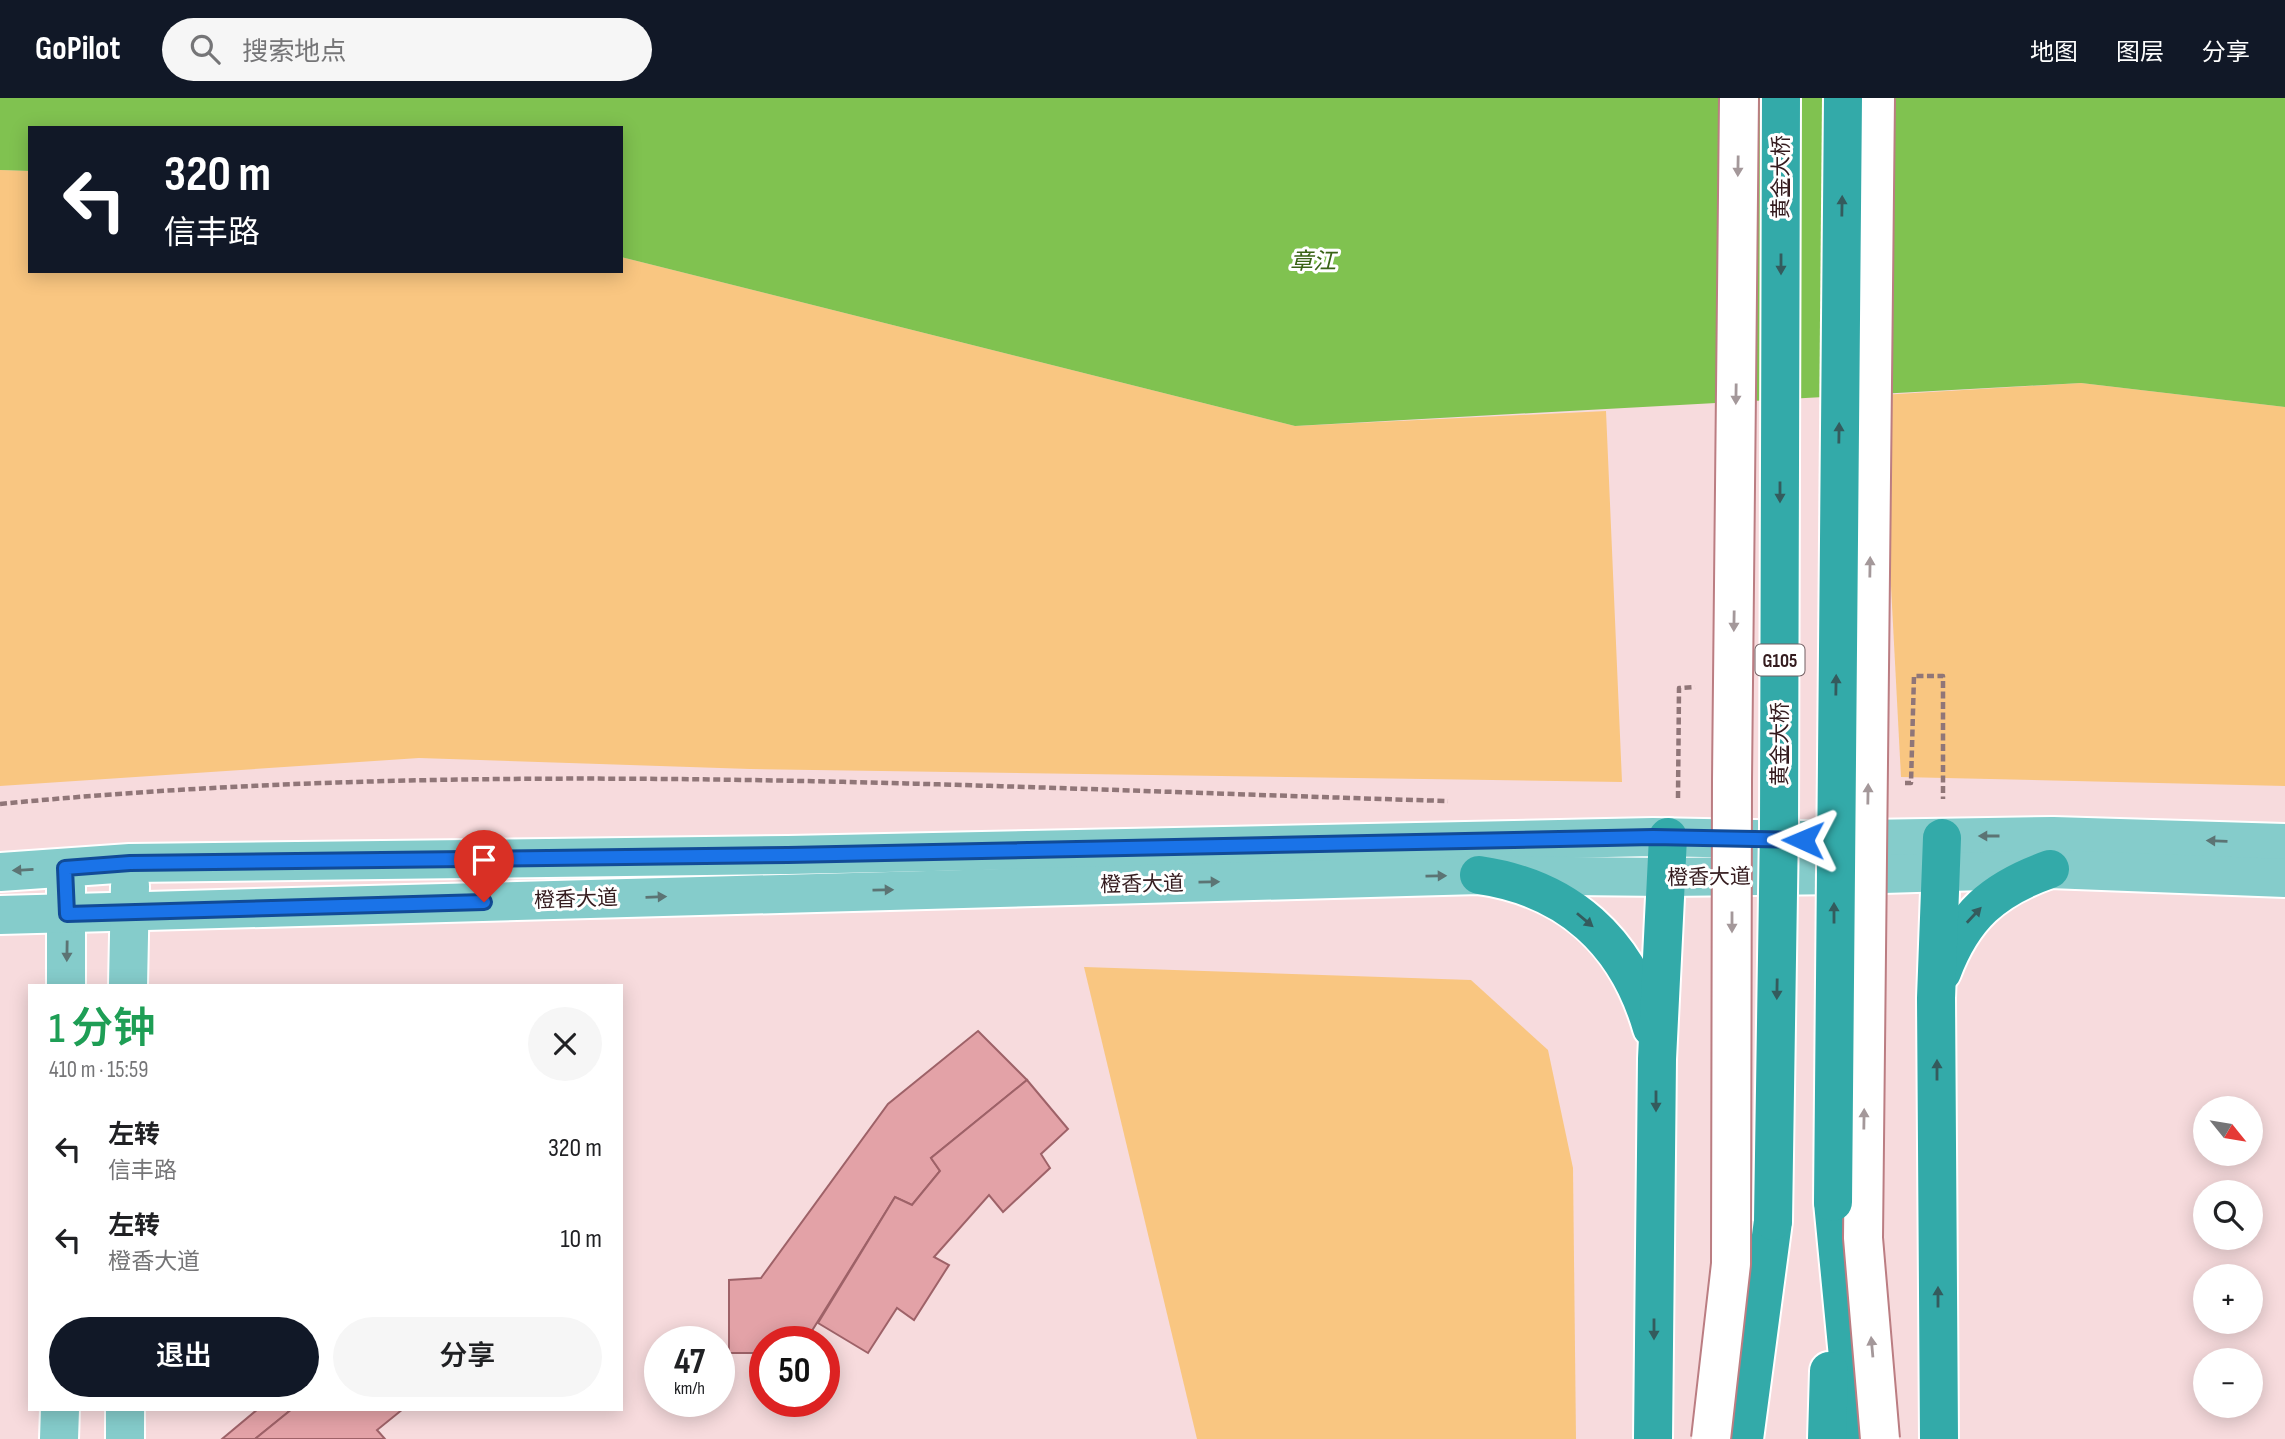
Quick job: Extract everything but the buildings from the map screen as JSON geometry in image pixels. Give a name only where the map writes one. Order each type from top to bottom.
[{"type":"highway","name":"黄金大桥","points":[[1773,1222],[1779,813],[1781,98]]},
{"type":"highway","points":[[1827,1439],[1833,1202],[1843,98]]},
{"type":"highway","points":[[1653,1439],[1657,1059],[1666,877],[1666,819]]},
{"type":"highway","points":[[1939,1439],[1936,998],[1941,855]]},
{"type":"highway","points":[[1936,998],[1941,974],[1950,952],[1971,918],[1998,893],[2023,879],[2050,869]]},
{"type":"highway","points":[[1479,875],[1528,886],[1555,898],[1601,933],[1634,978],[1653,1031],[1657,1059]]},
{"type":"highway","points":[[1833,1202],[1856,1439]]},
{"type":"highway","points":[[1744,1439],[1773,1222]]},
{"type":"highway","points":[[1772,1439],[1773,1222]]},
{"type":"main road","name":"橙香大道","points":[[0,872],[130,863],[802,855],[1666,819],[1803,840],[2050,869],[2285,878]]},
{"type":"main road","name":"橙香大道","points":[[0,915],[1479,875],[1666,877],[1941,855],[2053,836],[2285,843]]},
{"type":"main road","points":[[128,984],[130,863]]},
{"type":"main road","points":[[65,868],[66,984]]},
{"type":"main road","points":[[59,1439],[60,1411]]},
{"type":"main road","points":[[125,1411],[125,1439]]},
{"type":"street","points":[[1711,1439],[1731,1264],[1732,780],[1739,98]]},
{"type":"street","points":[[1875,98],[1863,1238],[1880,1439]]},
{"type":"path","points":[[1899,784],[1911,783],[1913,676],[1943,676],[1943,799]]},
{"type":"path","points":[[1666,819],[1678,798],[1679,688],[1700,687]]},
{"type":"path","points":[[0,804],[128,792],[612,778],[851,781],[1456,801]]},
{"type":"path","points":[[1678,798],[1692,798]]},
{"type":"path","points":[[1929,799],[1956,799]]},
{"type":"shaded area","points":[[0,170],[28,171],[28,273],[623,273],[623,258],[1295,426],[1606,411],[1622,782],[750,769],[419,758],[0,786]]},
{"type":"shaded area","points":[[2081,383],[2285,407],[2285,786],[1901,777],[1881,395]]},
{"type":"shaded area","points":[[1084,967],[1471,980],[1548,1050],[1573,1168],[1576,1439],[1197,1439]]},
{"type":"water","name":"章江","points":[[0,98],[2285,98],[2285,407],[2081,383],[1295,426],[623,258],[623,126],[28,126],[28,171],[0,170]]},
{"type":"route","points":[[484,902],[67,914],[65,868],[130,863],[788,855],[1653,837],[1803,840]]}]
